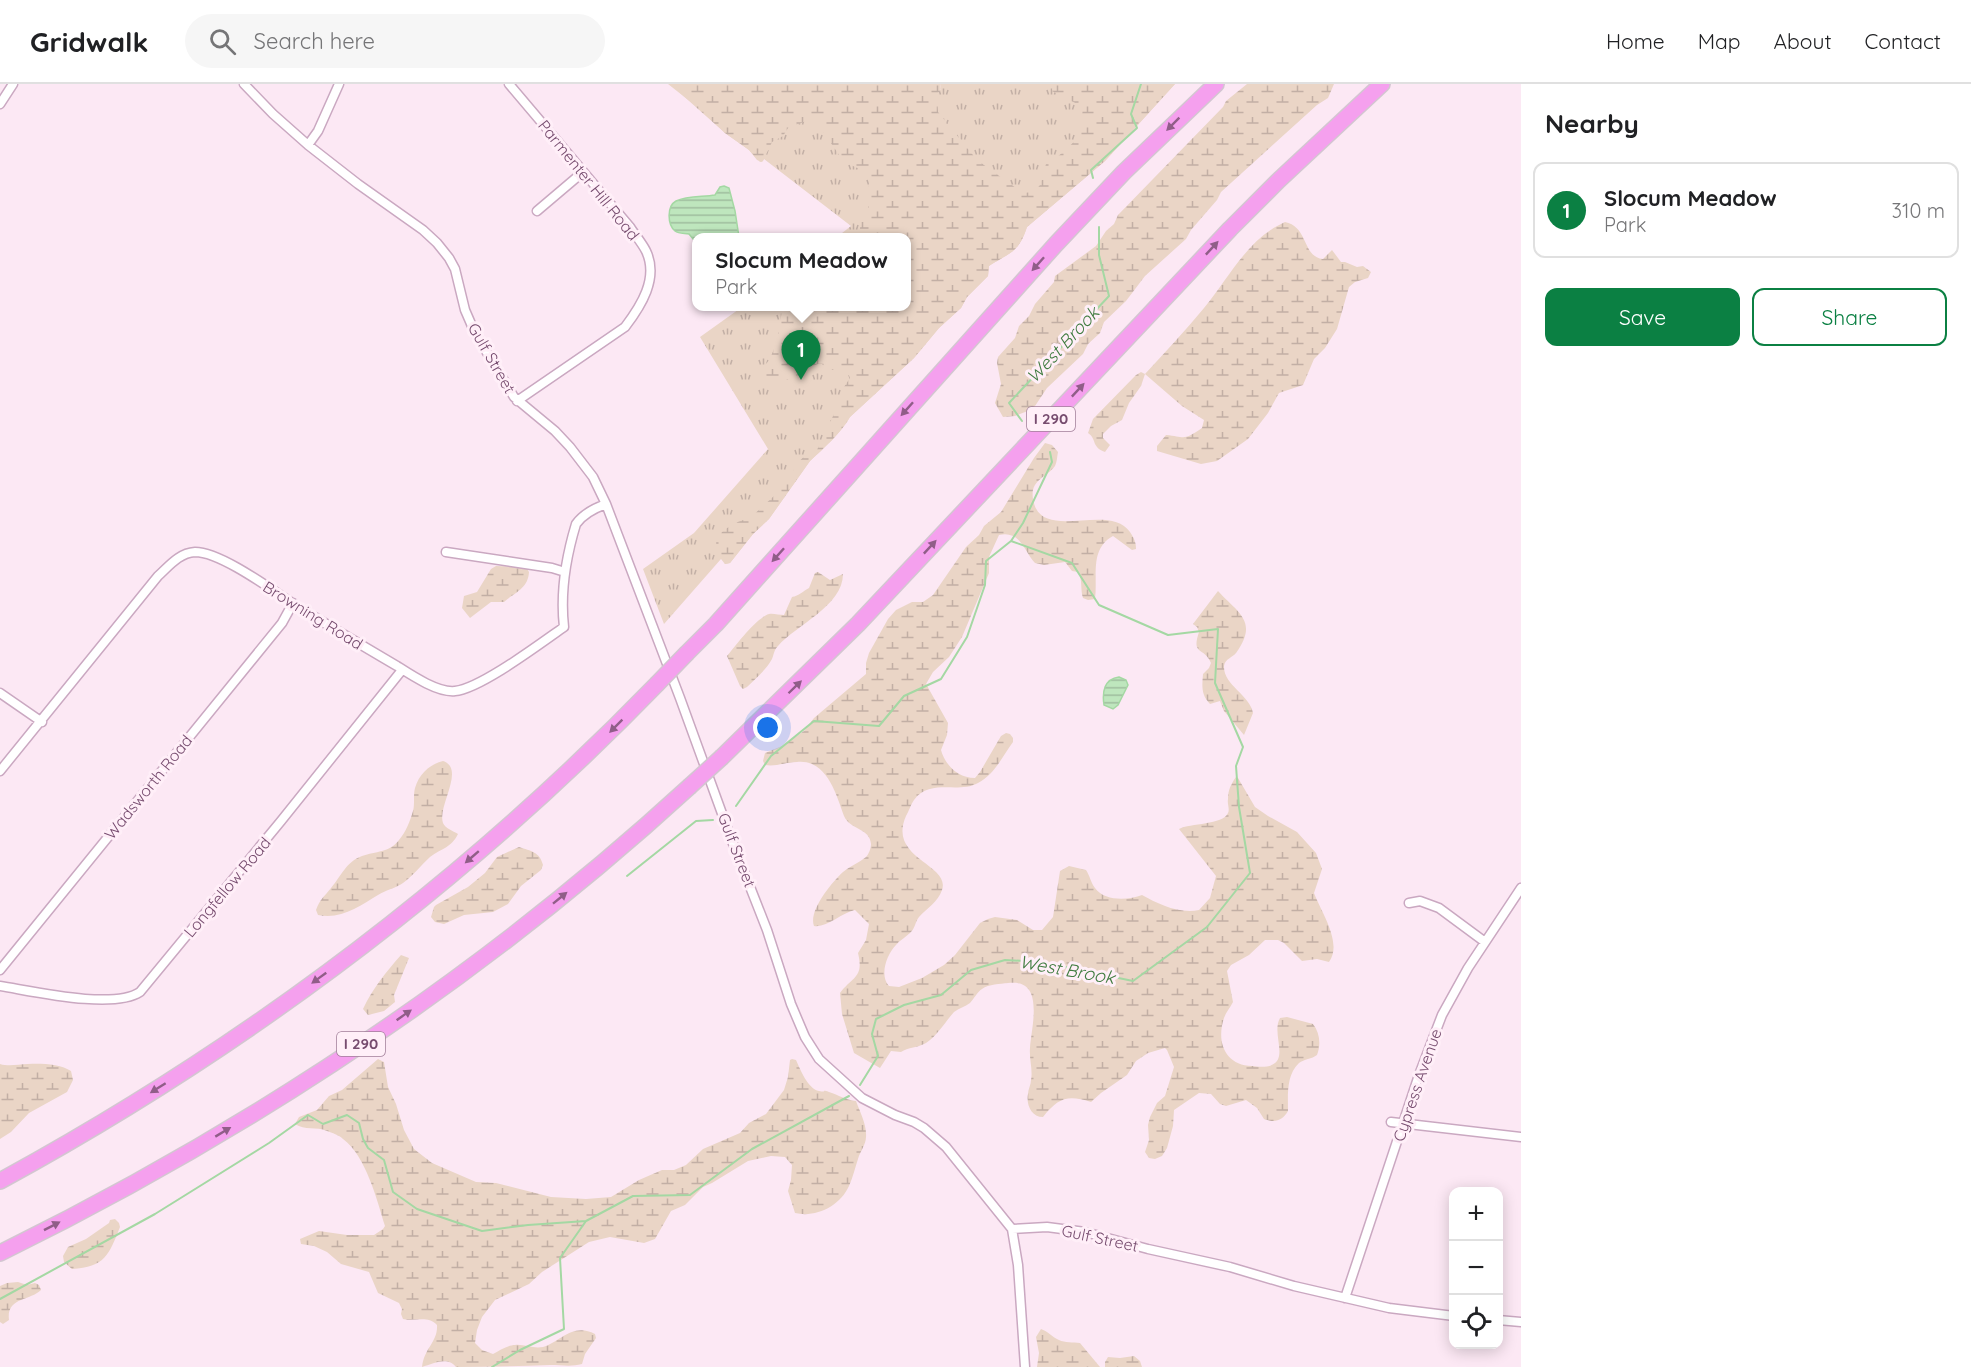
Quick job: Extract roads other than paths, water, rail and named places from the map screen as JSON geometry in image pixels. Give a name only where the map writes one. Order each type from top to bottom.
[{"type":"highway","points":[[0,1181],[102,1122],[260,1020],[361,948],[518,818],[591,751],[716,624],[1056,244],[1124,172],[1216,84]]},
{"type":"highway","name":"I 290","points":[[0,1253],[185,1155],[289,1091],[473,966],[587,876],[722,757],[858,624],[1230,229],[1382,84]]},
{"type":"street","points":[[0,104],[13,84]]},
{"type":"street","name":"Gulf Street","points":[[244,84],[308,145],[423,230],[449,258],[475,333],[517,401],[563,438],[593,477],[606,504],[767,930],[791,1004],[805,1037],[819,1059],[862,1098],[924,1128],[946,1148],[1012,1229],[1047,1227],[1085,1232],[1345,1298],[1389,1308],[1449,1315]]},
{"type":"street","points":[[308,145],[317,134],[339,84]]},
{"type":"street","name":"Parmenter Hill Road","points":[[509,84],[630,227],[647,252],[651,271],[647,291],[625,327],[517,401]]},
{"type":"street","points":[[537,211],[583,172]]},
{"type":"street","name":"Browning Road","points":[[0,771],[158,576],[183,555],[198,552],[222,560],[402,670],[437,688],[447,691],[464,689],[480,683],[564,627],[562,600],[565,572],[578,520],[595,508],[606,504]]},
{"type":"street","points":[[446,552],[565,572]]},
{"type":"street","name":"Wadsworth Road","points":[[0,970],[282,623],[293,603]]},
{"type":"street","name":"Longfellow Road","points":[[0,986],[64,996],[108,999],[137,994],[150,982],[402,670]]},
{"type":"street","points":[[0,693],[42,722]]},
{"type":"street","name":"Cypress Avenue","points":[[1345,1298],[1402,1123],[1442,1015],[1453,993],[1521,888]]},
{"type":"street","points":[[1409,903],[1420,901],[1439,908],[1485,942]]},
{"type":"street","points":[[1391,1122],[1521,1137]]},
{"type":"street","points":[[1012,1229],[1018,1264],[1025,1367]]},
{"type":"street","points":[[1503,1320],[1521,1322]]},
{"type":"waterway","name":"West Brook","points":[[1093,178],[1091,170],[1137,128],[1131,114],[1141,84]]},
{"type":"waterway","name":"West Brook","points":[[1022,421],[1009,403],[1109,296],[1099,255],[1099,227]]},
{"type":"waterway","name":"West Brook","points":[[860,1085],[878,1056],[872,1034],[876,1019],[904,1005],[941,995],[971,970],[1005,960],[1041,962],[1133,981],[1207,927],[1250,873],[1239,807],[1236,766],[1243,747],[1215,683],[1218,629],[1168,635],[1099,605],[1072,563],[1011,541],[1023,523],[1052,462],[1050,452]]},
{"type":"waterway","points":[[736,806],[771,756],[814,721],[879,726],[904,696],[941,679],[967,637],[985,585],[986,561],[1011,541]]},
{"type":"waterway","points":[[627,876],[696,821],[713,820]]},
{"type":"waterway","name":"West Brook","points":[[492,1367],[520,1350],[564,1329],[560,1258],[586,1221],[633,1196],[690,1195],[752,1149],[849,1096]]},
{"type":"waterway","points":[[0,1299],[155,1214],[269,1143],[308,1115],[323,1124],[347,1115],[359,1123],[368,1148],[384,1160],[393,1192],[417,1209],[482,1231],[586,1221]]},
{"type":"place","name":"Slocum Meadow","points":[[801,380]]}]
